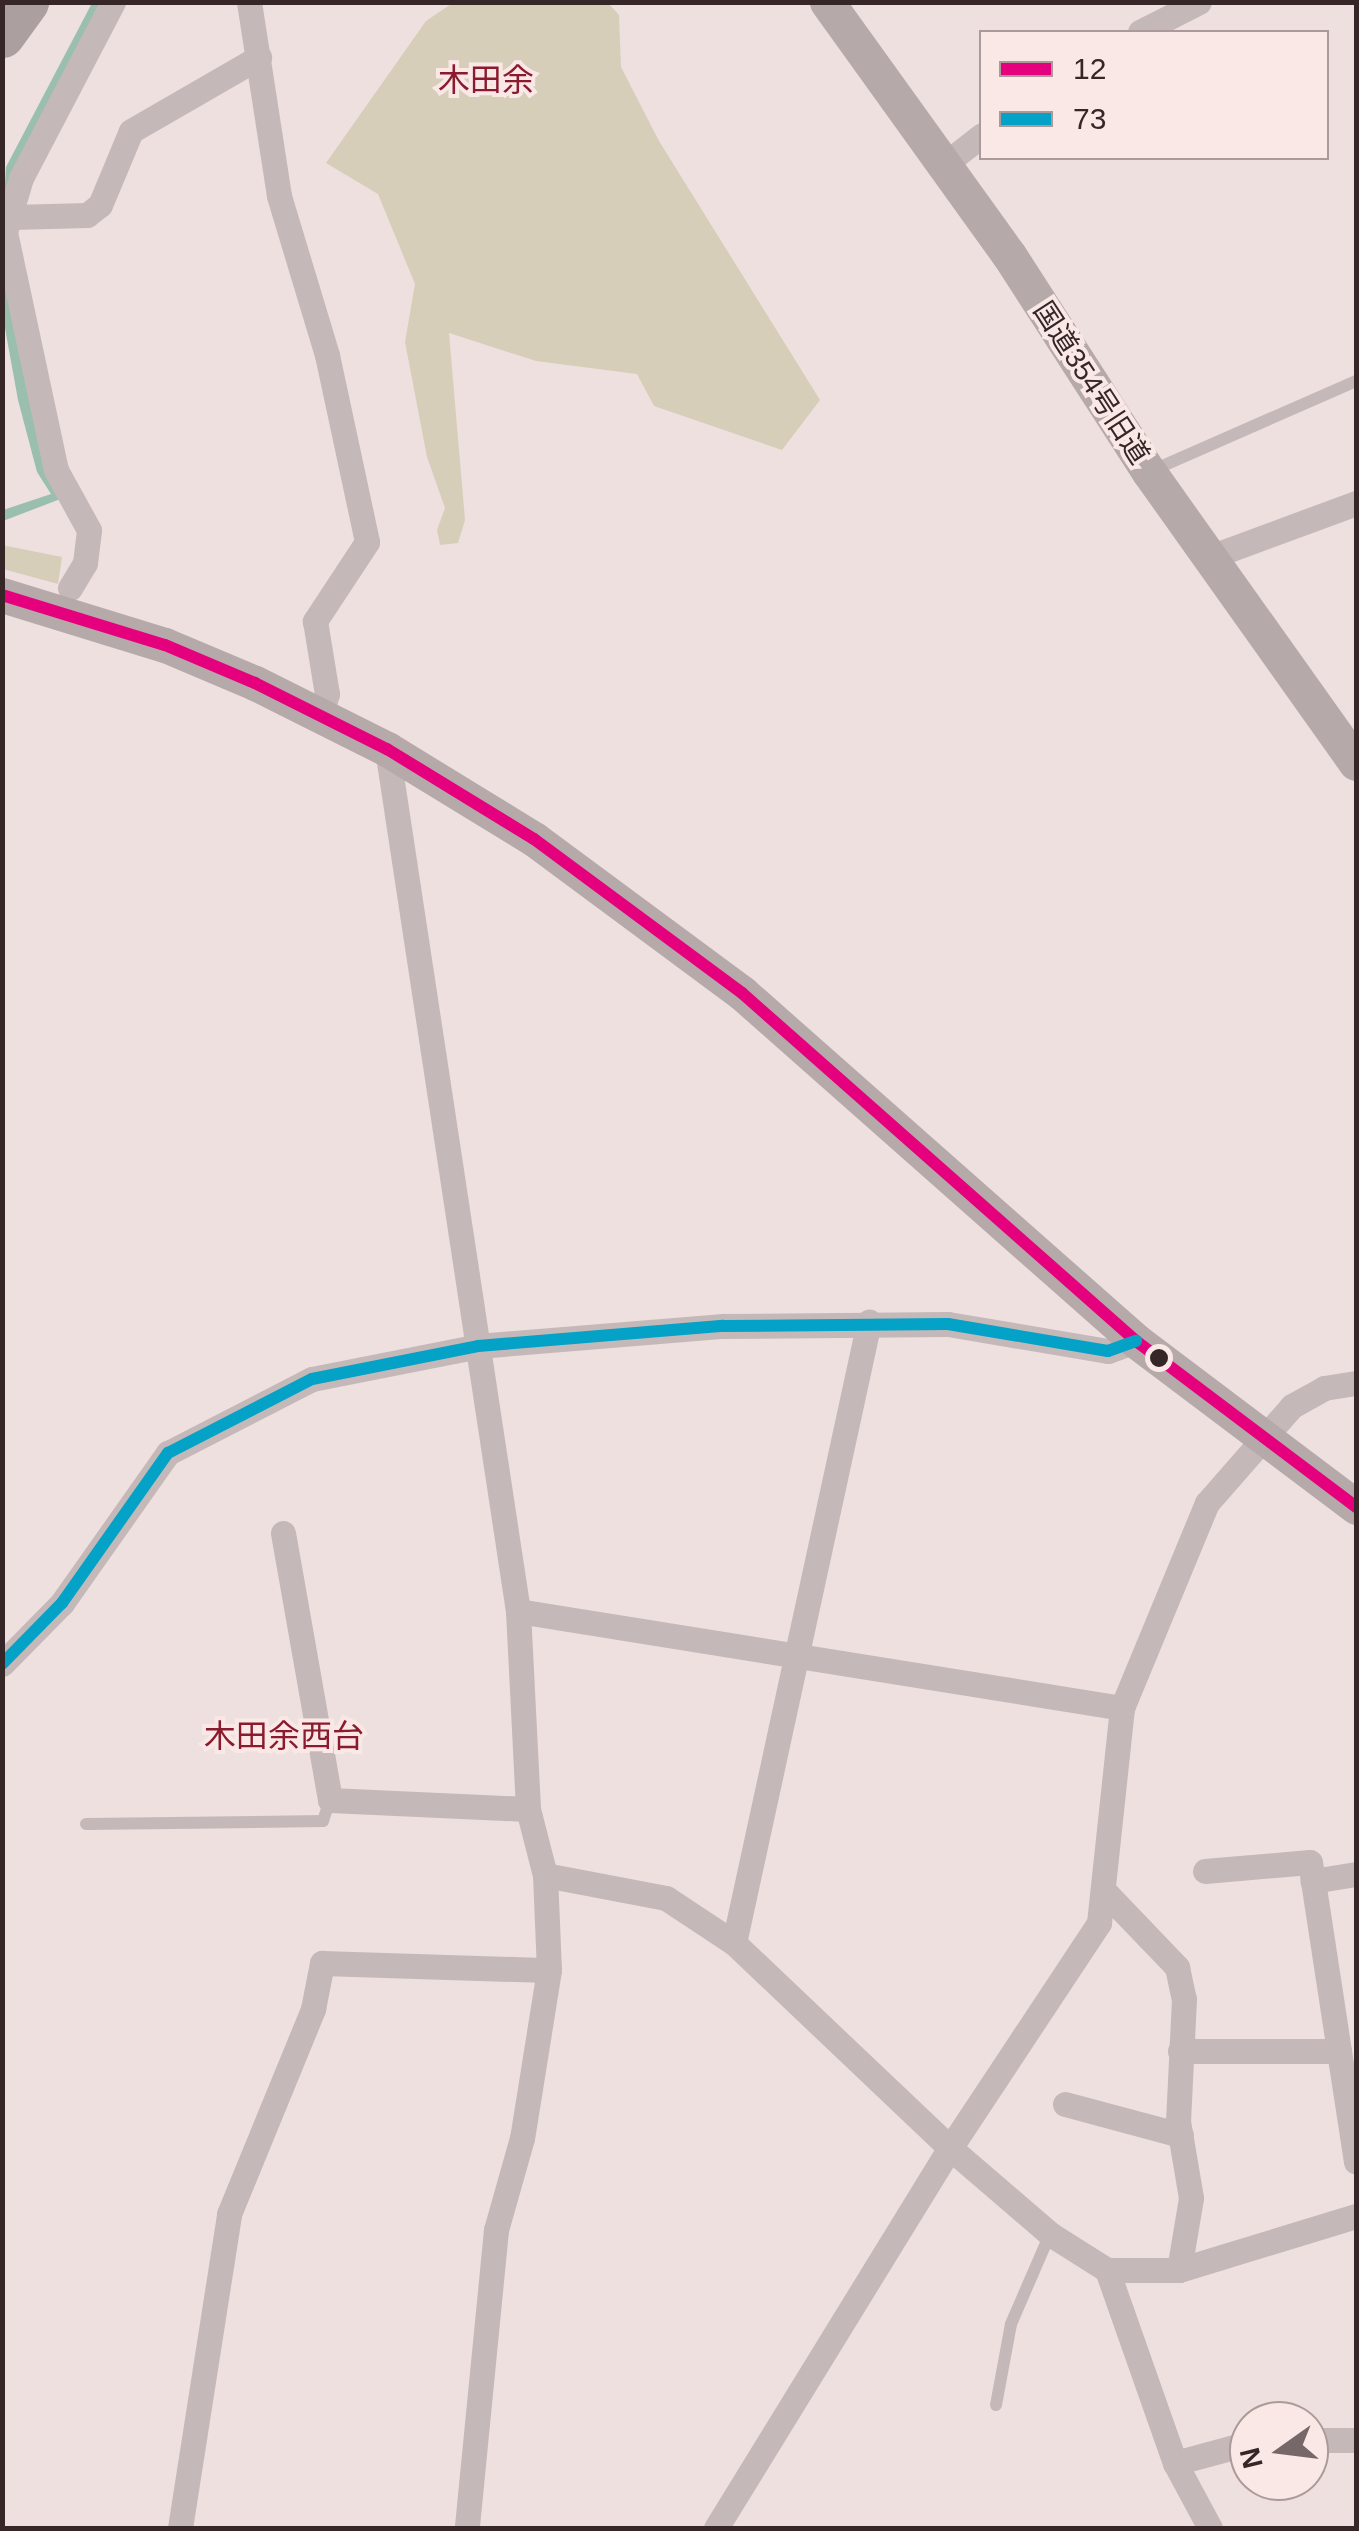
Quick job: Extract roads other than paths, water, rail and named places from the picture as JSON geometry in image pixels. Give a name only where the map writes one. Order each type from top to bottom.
[{"type":"highway","points":[[2,34],[26,2]]},
{"type":"street","points":[[70,588],[85,563],[90,530],[56,470],[6,227],[21,178],[113,2]]},
{"type":"street","points":[[249,2],[279,196],[327,354],[367,542],[316,621],[327,694],[320,715]]},
{"type":"street","name":"国道354号旧道","points":[[826,2],[941,167],[1009,256],[1149,472],[1356,763]]},
{"type":"street","points":[[1144,30],[1199,2]]},
{"type":"street","points":[[6,227],[88,216],[100,206],[131,131],[260,57]]},
{"type":"street","points":[[941,167],[979,137]]},
{"type":"street","points":[[1210,557],[1356,504]]},
{"type":"street","points":[[2,595],[164,645],[320,715],[387,749],[534,838],[654,923],[1136,1341],[1260,1440],[1356,1507]]},
{"type":"street","points":[[387,749],[518,1611],[528,1809],[545,1874],[549,1970],[522,2138],[496,2230],[467,2528]]},
{"type":"street","points":[[2,1664],[62,1603],[168,1453],[312,1379],[478,1346],[869,1322],[948,1324],[1108,1351],[1136,1341]]},
{"type":"street","points":[[734,1944],[869,1322]]},
{"type":"street","points":[[716,2528],[950,2148],[1079,1961],[1106,1893],[1122,1708],[1206,1503],[1292,1406],[1324,1388],[1356,1383]]},
{"type":"street","points":[[283,1532],[330,1800],[528,1809]]},
{"type":"street","points":[[518,1611],[798,1659],[809,1654],[1122,1708]]},
{"type":"street","points":[[1205,1871],[1310,1862],[1356,2162]]},
{"type":"street","points":[[545,1874],[666,1898],[734,1944],[950,2148],[1050,2234],[1107,2270],[1179,2270],[1356,2216]]},
{"type":"street","points":[[1313,1881],[1356,1874]]},
{"type":"street","points":[[1106,1893],[1177,1967],[1184,1999],[1180,2135],[1191,2198],[1179,2270]]},
{"type":"street","points":[[180,2528],[230,2214],[314,2009],[322,1963],[549,1970]]},
{"type":"street","points":[[1180,2051],[1339,2051]]},
{"type":"street","points":[[1065,2104],[1180,2135]]},
{"type":"street","points":[[1107,2270],[1175,2463],[1210,2528]]},
{"type":"street","points":[[1329,2440],[1356,2440]]},
{"type":"street","points":[[1175,2463],[1229,2448]]},
{"type":"lane","points":[[1149,472],[1356,381]]},
{"type":"lane","points":[[86,1824],[324,1821],[330,1800]]},
{"type":"lane","points":[[996,2405],[1012,2324],[1050,2234]]},
{"type":"district","name":"木田余","points":[[486,80]]},
{"type":"district","name":"木田余西台","points":[[284,1736]]}]
